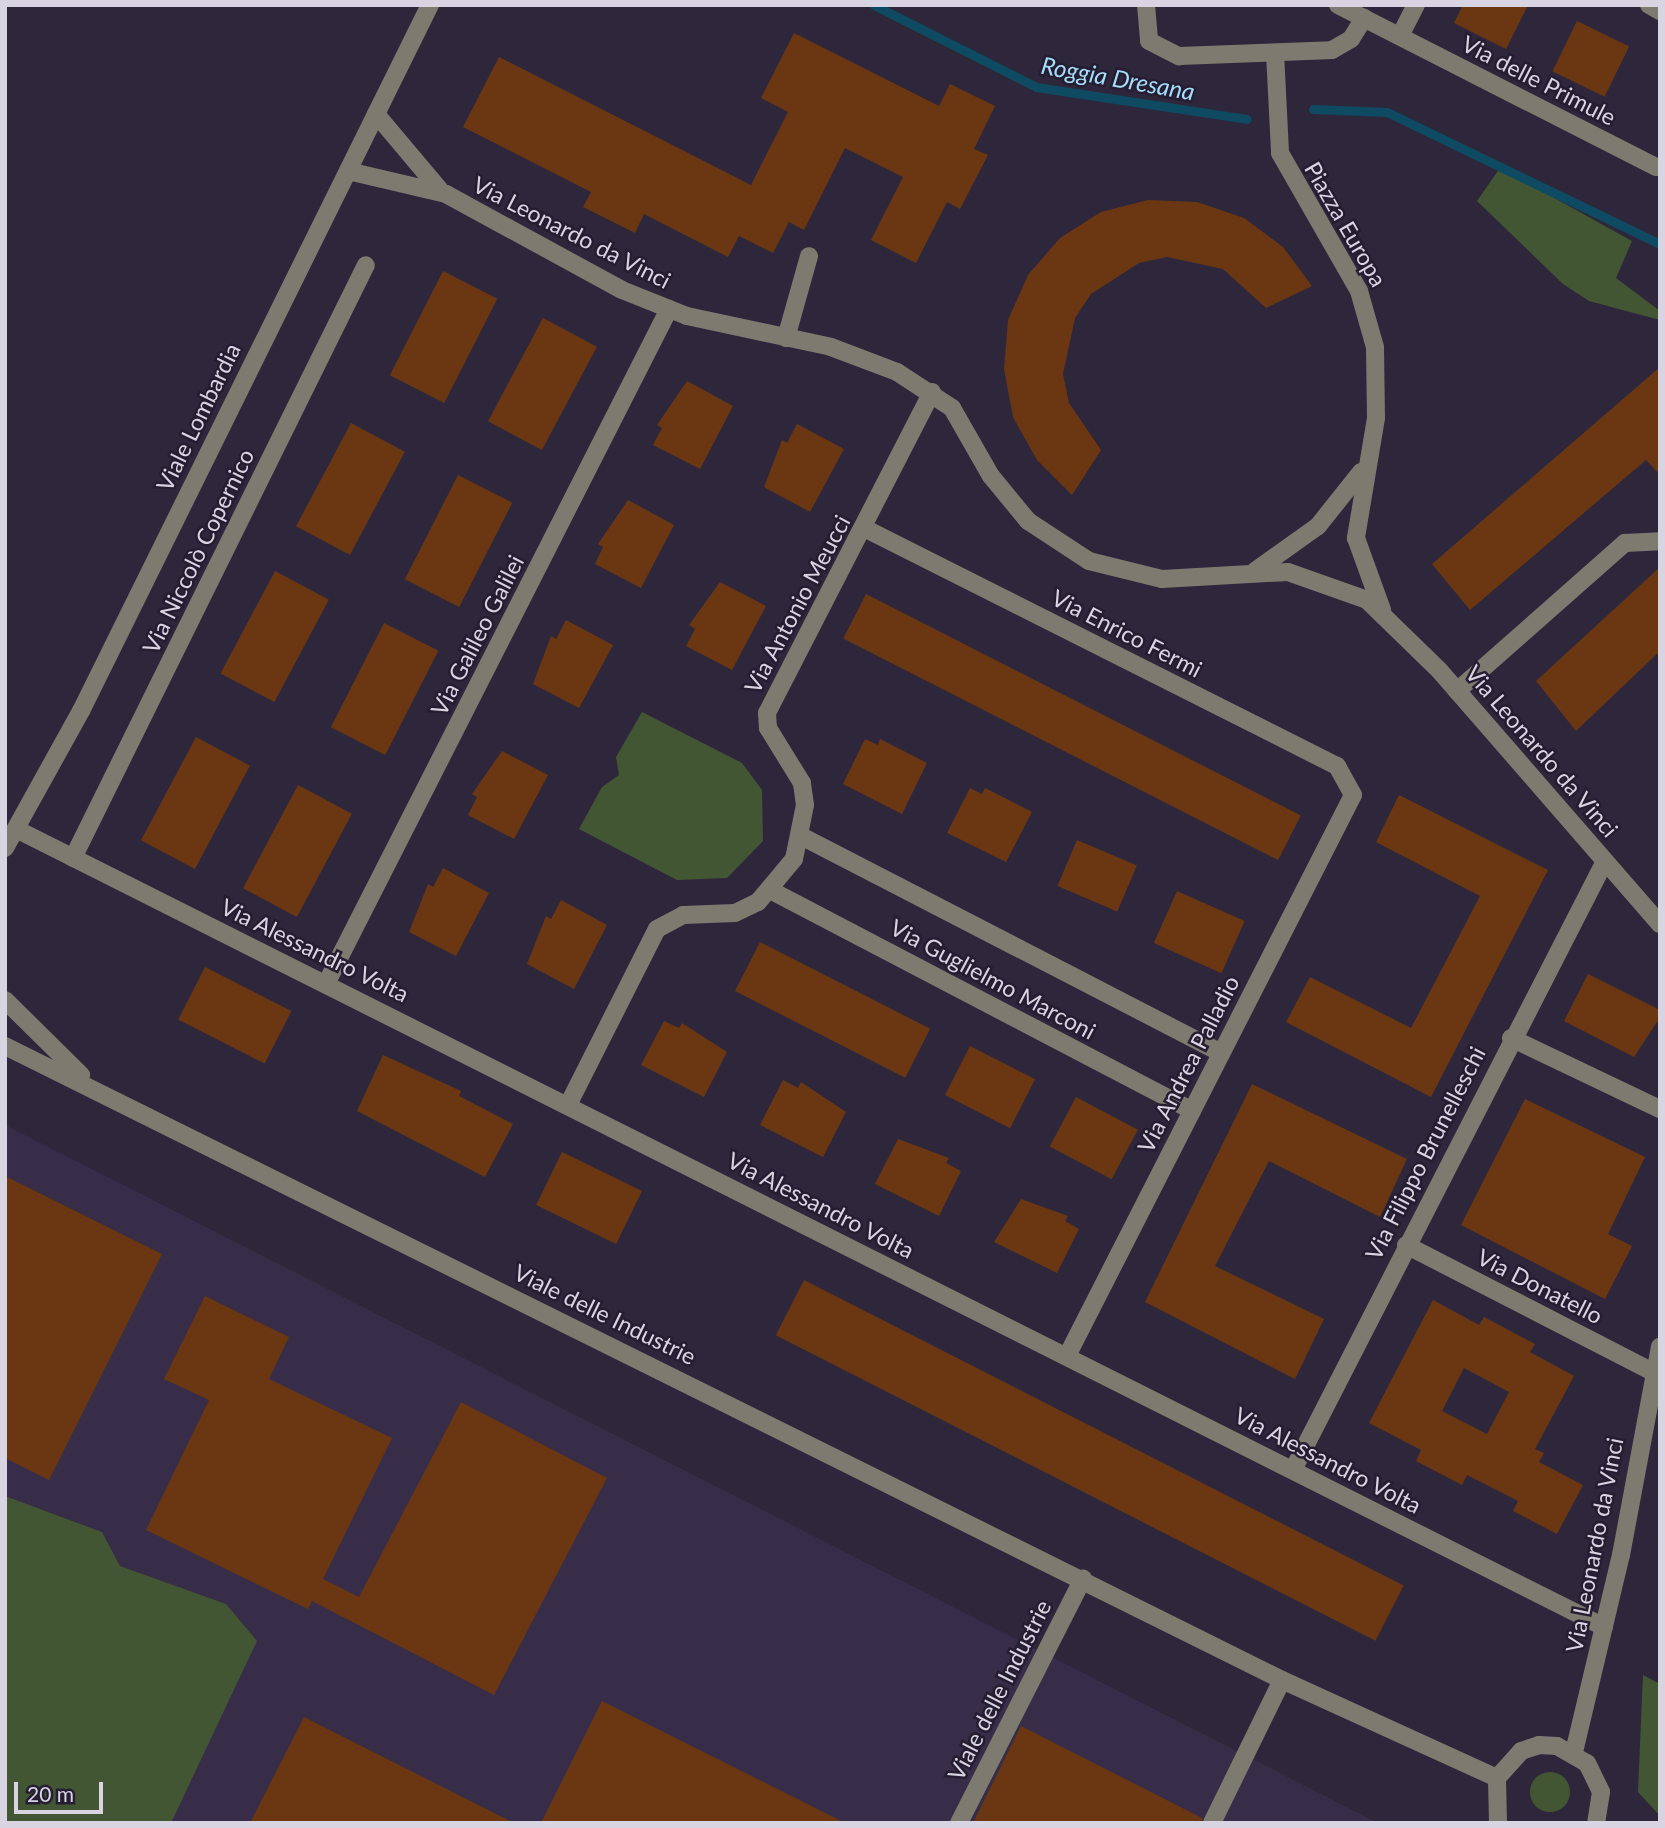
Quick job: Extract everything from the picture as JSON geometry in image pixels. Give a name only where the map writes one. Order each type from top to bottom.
[{"type":"street","name":"Viale Lombardia","points":[[5,848],[81,711],[430,5]]},
{"type":"street","points":[[1146,5],[1146,34],[1165,53],[1332,50],[1351,39],[1364,18]]},
{"type":"street","name":"Via delle Primule","points":[[1338,5],[1656,167]]},
{"type":"street","points":[[1399,36],[1416,5]]},
{"type":"street","points":[[1649,5],[1660,11]]},
{"type":"street","name":"Piazza Europa","points":[[1275,53],[1280,153],[1353,278],[1373,334],[1378,389],[1369,460]]},
{"type":"street","name":"Via Leonardo da Vinci","points":[[376,114],[446,194]]},
{"type":"street","name":"Via Leonardo da Vinci","points":[[348,171],[446,194],[669,309],[855,353],[932,392],[960,417],[1015,508],[1073,553],[1161,579],[1252,572],[1322,580],[1384,613],[1457,691],[1660,924]]},
{"type":"street","points":[[786,338],[809,256]]},
{"type":"street","name":"Via Niccolò Copernico","points":[[73,858],[366,265]]},
{"type":"street","name":"Via Galileo Galilei","points":[[327,982],[669,309]]},
{"type":"street","name":"Via Antonio Meucci","points":[[772,891],[801,836],[802,783],[768,728],[767,713],[932,392]]},
{"type":"street","name":"Via Leonardo da Vinci","points":[[1369,460],[1356,538],[1384,613]]},
{"type":"street","points":[[1252,572],[1318,526],[1369,460]]},
{"type":"street","name":"Via Enrico Fermi","points":[[864,528],[1336,765],[1353,795]]},
{"type":"street","points":[[1457,691],[1625,543],[1660,541]]},
{"type":"street","name":"Via Andrea Palladio","points":[[1068,1356],[1353,795]]},
{"type":"street","name":"Via Alessandro Volta","points":[[16,829],[327,982],[1604,1627]]},
{"type":"street","name":"Via Guglielmo Marconi","points":[[801,836],[1221,1053]]},
{"type":"street","name":"Via Filippo Brunelleschi","points":[[1293,1470],[1511,1038],[1605,861]]},
{"type":"street","points":[[568,1105],[657,929],[683,915],[735,913],[772,891]]},
{"type":"street","name":"Via Guglielmo Marconi","points":[[772,891],[1192,1111]]},
{"type":"street","name":"Viale delle Industrie","points":[[5,1000],[54,1053],[106,1094]]},
{"type":"street","points":[[1511,1038],[1660,1109]]},
{"type":"street","name":"Viale delle Industrie","points":[[5,1046],[1282,1679],[1497,1778]]},
{"type":"street","name":"Via Donatello","points":[[1406,1245],[1651,1371]]},
{"type":"street","name":"Via Leonardo da Vinci","points":[[1574,1752],[1604,1627],[1651,1371],[1660,1347]]},
{"type":"street","name":"Viale delle Industrie","points":[[959,1823],[1083,1579]]},
{"type":"street","points":[[1212,1823],[1282,1679]]},
{"type":"street","points":[[1498,1823],[1497,1778],[1521,1751],[1539,1745],[1574,1752],[1597,1776],[1596,1823]]},
{"type":"shaded area","points":[[5,1125],[1378,1823],[171,1823],[226,1604],[120,1566],[102,1532],[5,1496]]},
{"type":"green space","points":[[1500,168],[1632,241],[1616,278],[1660,311],[1660,320],[1589,301],[1563,284],[1477,201]]},
{"type":"green space","points":[[642,712],[742,763],[762,790],[763,841],[727,878],[677,880],[579,829],[602,787],[619,775],[616,757]]},
{"type":"green space","points":[[5,1496],[102,1532],[120,1566],[226,1604],[257,1641],[171,1823],[5,1823]]},
{"type":"green space","points":[[1643,1675],[1660,1684],[1660,1816],[1638,1792]]},
{"type":"green space","points":[[1550,1772],[1558,1773],[1564,1778],[1569,1784],[1569,1800],[1564,1806],[1558,1811],[1550,1812],[1542,1811],[1536,1806],[1531,1800],[1530,1792],[1531,1784],[1536,1778],[1542,1773]]},
{"type":"building","points":[[1463,5],[1528,5],[1506,49],[1454,23]]},
{"type":"building","points":[[1577,21],[1629,46],[1605,97],[1552,71]]},
{"type":"building","points":[[794,33],[939,106],[950,84],[995,106],[974,149],[988,155],[960,209],[947,202],[916,263],[871,240],[903,177],[845,148],[804,230],[789,222],[773,253],[739,236],[728,257],[644,214],[635,233],[583,207],[591,192],[463,127],[499,57],[751,185],[788,112],[761,98]]},
{"type":"building","points":[[1148,200],[1197,202],[1244,218],[1283,247],[1312,286],[1266,308],[1223,269],[1167,257],[1139,263],[1091,294],[1075,318],[1063,374],[1069,403],[1101,450],[1072,495],[1037,460],[1013,417],[1004,369],[1008,320],[1028,275],[1060,238],[1101,212]]},
{"type":"building","points":[[443,271],[497,299],[444,403],[390,375]]},
{"type":"building","points":[[543,318],[597,347],[542,450],[488,421]]},
{"type":"building","points":[[1660,367],[1660,475],[1646,460],[1470,610],[1432,564]]},
{"type":"building","points":[[687,381],[733,406],[700,469],[653,445],[662,428],[657,425]]},
{"type":"building","points":[[351,423],[405,452],[350,555],[296,526]]},
{"type":"building","points":[[797,424],[844,449],[810,512],[764,487],[782,440],[787,443]]},
{"type":"building","points":[[458,475],[512,503],[459,607],[405,579]]},
{"type":"building","points":[[628,500],[674,525],[641,588],[595,564],[603,547],[598,544]]},
{"type":"building","points":[[1660,567],[1660,651],[1576,731],[1536,681]]},
{"type":"building","points":[[275,571],[329,600],[274,702],[221,673]]},
{"type":"building","points":[[720,582],[766,606],[732,670],[686,646],[695,629],[689,625]]},
{"type":"building","points":[[866,594],[1301,816],[1278,860],[843,639]]},
{"type":"building","points":[[566,620],[613,645],[579,708],[533,684],[551,636],[556,639]]},
{"type":"building","points":[[384,623],[438,651],[385,755],[331,727]]},
{"type":"building","points":[[196,737],[250,766],[195,869],[141,840]]},
{"type":"building","points":[[865,739],[878,745],[880,739],[927,763],[902,814],[843,784]]},
{"type":"building","points":[[502,751],[548,775],[514,839],[468,815],[477,797],[472,794]]},
{"type":"building","points":[[298,785],[352,814],[297,917],[243,888]]},
{"type":"building","points":[[970,788],[982,794],[985,788],[1032,812],[1006,862],[947,833]]},
{"type":"building","points":[[1399,795],[1548,870],[1431,1097],[1286,1022],[1310,977],[1411,1028],[1480,896],[1376,842]]},
{"type":"building","points":[[1077,840],[1137,865],[1117,911],[1057,886]]},
{"type":"building","points":[[443,868],[489,893],[456,956],[409,932],[428,884],[433,887]]},
{"type":"building","points":[[1177,891],[1245,921],[1221,973],[1154,943]]},
{"type":"building","points":[[561,900],[607,925],[574,989],[527,964],[546,916],[551,919]]},
{"type":"building","points":[[760,942],[930,1029],[905,1078],[735,991]]},
{"type":"building","points":[[205,967],[291,1011],[265,1064],[178,1020]]},
{"type":"building","points":[[1588,974],[1658,1009],[1659,1019],[1634,1057],[1564,1021]]},
{"type":"building","points":[[664,1021],[679,1028],[682,1023],[727,1052],[704,1097],[641,1065]]},
{"type":"building","points":[[970,1046],[1035,1079],[1010,1128],[945,1095]]},
{"type":"building","points":[[383,1055],[461,1091],[459,1096],[513,1124],[485,1177],[357,1111]]},
{"type":"building","points":[[783,1080],[798,1088],[801,1082],[846,1112],[823,1157],[760,1125]]},
{"type":"building","points":[[1252,1084],[1407,1159],[1380,1217],[1269,1161],[1215,1266],[1324,1319],[1295,1379],[1145,1302]]},
{"type":"building","points":[[1076,1097],[1138,1130],[1112,1179],[1050,1146]]},
{"type":"building","points":[[1525,1099],[1645,1157],[1608,1234],[1632,1246],[1605,1299],[1461,1225]]},
{"type":"building","points":[[898,1139],[949,1158],[946,1163],[961,1171],[939,1216],[875,1184]]},
{"type":"building","points":[[562,1152],[642,1191],[616,1244],[536,1205]]},
{"type":"building","points":[[5,1176],[162,1254],[49,1480],[5,1458]]},
{"type":"building","points":[[1021,1199],[1068,1216],[1065,1221],[1079,1229],[1057,1273],[994,1242]]},
{"type":"building","points":[[804,1280],[1404,1586],[1375,1641],[776,1335]]},
{"type":"building","points":[[205,1296],[289,1337],[269,1379],[392,1438],[323,1579],[359,1597],[461,1402],[607,1478],[494,1695],[312,1601],[308,1609],[146,1530],[209,1400],[164,1379]]},
{"type":"building","points":[[1433,1300],[1479,1325],[1484,1317],[1535,1344],[1530,1352],[1574,1376],[1535,1449],[1544,1453],[1539,1462],[1583,1485],[1557,1534],[1513,1511],[1518,1501],[1467,1475],[1462,1485],[1416,1461],[1421,1450],[1369,1423]],"holes":[[[1464,1368],[1509,1392],[1487,1434],[1442,1411]]]},
{"type":"building","points":[[602,1701],[845,1823],[541,1823]]},
{"type":"building","points":[[304,1717],[514,1823],[250,1823]]},
{"type":"building","points":[[1021,1726],[1202,1818],[1201,1823],[973,1823]]},
{"type":"waterway","name":"Roggia Dresana","points":[[874,5],[1036,87],[1247,119]]},
{"type":"waterway","name":"Roggia Dresana","points":[[1313,109],[1387,112],[1660,244]]}]
